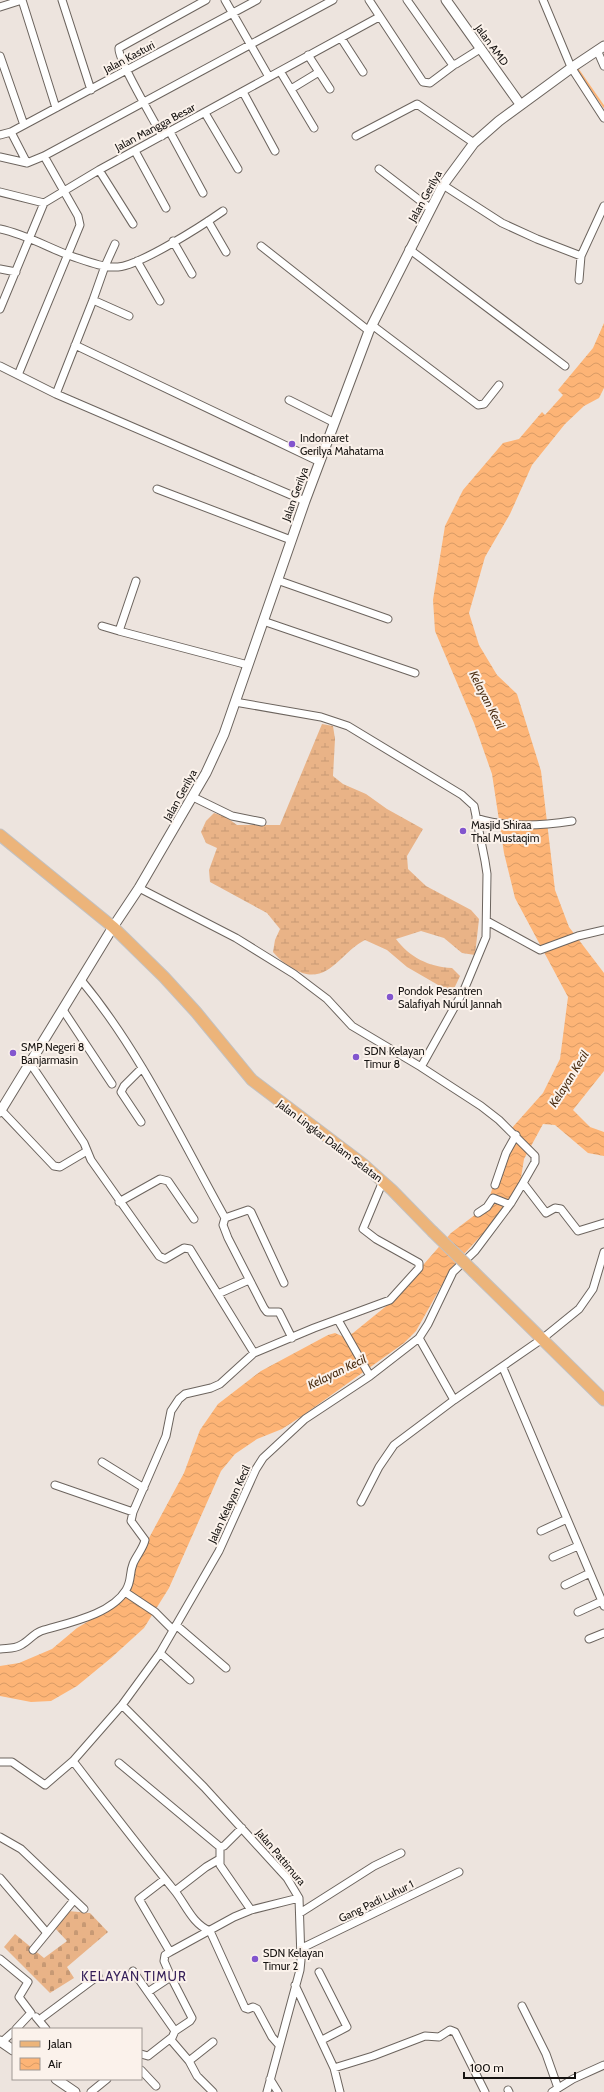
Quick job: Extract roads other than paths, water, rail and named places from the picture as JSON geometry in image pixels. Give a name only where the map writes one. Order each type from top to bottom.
[{"type":"main road","name":"Jalan Lingkar Dalam Selatan","points":[[0,835],[113,928],[185,1000],[252,1080],[271,1096],[333,1140],[383,1182],[604,1400]]},
{"type":"main road","name":"Jalan Lingkar Dalam Selatan","points":[[0,843],[107,929],[113,928]]},
{"type":"street","points":[[0,7],[22,0],[56,108]]},
{"type":"street","points":[[62,0],[91,90]]},
{"type":"street","points":[[162,136],[118,53],[119,47],[206,0]]},
{"type":"street","points":[[225,0],[269,77]]},
{"type":"street","name":"Jalan Kasturi","points":[[0,135],[24,126],[256,0]]},
{"type":"street","points":[[0,157],[27,163],[44,156],[250,43],[333,0]]},
{"type":"street","points":[[369,0],[423,82],[430,82],[454,64],[480,49]]},
{"type":"street","points":[[407,0],[450,62],[454,64]]},
{"type":"street","name":"Jalan AMD","points":[[446,0],[520,104]]},
{"type":"street","points":[[543,0],[572,67],[604,118]]},
{"type":"street","name":"Jalan Mangga Besar","points":[[44,203],[99,170],[379,17]]},
{"type":"street","points":[[341,38],[363,72]]},
{"type":"street","points":[[601,48],[604,66]]},
{"type":"street","name":"Jalan Gerilya","points":[[1,1106],[30,1063],[113,928],[140,888],[193,797],[214,756],[235,702],[305,501],[370,328],[443,185],[474,143],[520,104],[601,48]]},
{"type":"street","points":[[0,56],[24,126]]},
{"type":"street","points":[[308,56],[330,89]]},
{"type":"street","points":[[280,71],[314,128]]},
{"type":"street","points":[[291,89],[319,72]]},
{"type":"street","points":[[243,92],[275,151]]},
{"type":"street","points":[[356,136],[417,104],[474,143]]},
{"type":"street","points":[[205,113],[238,169]]},
{"type":"street","points":[[11,132],[27,163]]},
{"type":"street","points":[[170,132],[203,193]]},
{"type":"street","points":[[135,151],[166,208]]},
{"type":"street","points":[[18,375],[80,225],[78,216],[65,191],[44,156]]},
{"type":"street","points":[[379,169],[430,209]]},
{"type":"street","points":[[99,170],[133,224]]},
{"type":"street","points":[[443,185],[502,223],[537,239],[582,256]]},
{"type":"street","points":[[0,192],[44,203],[0,309]]},
{"type":"street","points":[[579,280],[582,256],[604,206]]},
{"type":"street","points":[[0,229],[30,237],[67,254],[105,266],[120,267],[138,261],[223,211]]},
{"type":"street","points":[[208,221],[226,252]]},
{"type":"street","points":[[173,241],[192,274]]},
{"type":"street","points":[[56,394],[105,266],[116,244]]},
{"type":"street","points":[[261,246],[370,328],[478,405],[484,404],[499,385]]},
{"type":"street","points":[[409,249],[565,366]]},
{"type":"street","points":[[138,261],[160,301]]},
{"type":"street","points":[[0,269],[16,272]]},
{"type":"street","points":[[93,300],[129,316]]},
{"type":"street","points":[[75,345],[320,462]]},
{"type":"street","points":[[0,366],[56,394],[305,501]]},
{"type":"street","points":[[290,400],[334,422]]},
{"type":"street","points":[[157,489],[291,540]]},
{"type":"street","points":[[277,580],[388,619]]},
{"type":"street","points":[[119,631],[136,581]]},
{"type":"street","points":[[263,621],[415,673]]},
{"type":"street","points":[[102,626],[248,665]]},
{"type":"street","points":[[235,702],[321,717],[348,726],[462,795],[474,806],[487,874],[487,921],[483,946],[464,990],[421,1067]]},
{"type":"street","points":[[193,797],[232,816],[262,822]]},
{"type":"street","points":[[476,818],[501,823],[543,825],[572,821]]},
{"type":"street","points":[[140,888],[261,952],[327,999],[352,1026],[421,1067],[481,1106],[517,1136],[506,1153],[495,1184]]},
{"type":"street","points":[[487,921],[537,948],[544,950],[578,936],[604,930]]},
{"type":"street","points":[[81,980],[109,1016],[142,1068],[225,1218],[223,1225],[264,1308],[267,1312],[279,1312],[292,1338]]},
{"type":"street","points":[[63,1010],[112,1084]]},
{"type":"street","points":[[30,1063],[84,1142],[90,1160],[119,1202],[162,1258],[165,1259],[184,1248],[190,1249],[254,1353]]},
{"type":"street","points":[[141,1122],[122,1092],[124,1086],[142,1068]]},
{"type":"street","points":[[1,1106],[54,1166],[60,1167],[87,1151]]},
{"type":"street","name":"Jalan Kelayan Kecil","points":[[0,1762],[12,1762],[45,1785],[73,1761],[122,1705],[160,1653],[219,1551],[254,1474],[263,1458],[305,1419],[369,1375],[419,1338],[428,1324],[453,1272],[475,1251],[510,1203],[523,1183],[535,1159],[529,1148],[517,1136]]},
{"type":"street","points":[[119,1202],[160,1179],[165,1179],[168,1181],[194,1219]]},
{"type":"street","points":[[0,1649],[17,1647],[39,1632],[99,1611],[116,1602],[126,1592],[132,1574],[131,1568],[145,1540],[132,1521],[133,1512],[166,1436],[171,1411],[179,1398],[185,1394],[211,1388],[220,1384],[254,1353],[314,1328],[390,1300],[420,1266],[419,1263],[364,1230],[363,1226],[383,1182]]},
{"type":"street","points":[[523,1183],[544,1212],[547,1213],[556,1208],[561,1209],[576,1230],[604,1223]]},
{"type":"street","points":[[478,1213],[487,1207],[493,1198],[510,1203]]},
{"type":"street","points":[[225,1218],[248,1210],[251,1212],[284,1283]]},
{"type":"street","points":[[361,1502],[379,1467],[394,1446],[454,1400],[503,1368],[579,1309],[590,1294],[596,1281],[604,1252]]},
{"type":"street","points":[[218,1294],[249,1280]]},
{"type":"street","points":[[338,1320],[369,1375]]},
{"type":"street","points":[[419,1338],[454,1400]]},
{"type":"street","points":[[503,1368],[603,1604],[578,1612]]},
{"type":"street","points":[[102,1462],[144,1488]]},
{"type":"street","points":[[55,1485],[133,1512]]},
{"type":"street","points":[[541,1531],[567,1519]]},
{"type":"street","points":[[553,1557],[578,1546]]},
{"type":"street","points":[[565,1585],[590,1573]]},
{"type":"street","points":[[126,1592],[155,1612],[226,1668]]},
{"type":"street","points":[[589,1639],[604,1633]]},
{"type":"street","points":[[160,1653],[190,1680]]},
{"type":"street","name":"Jalan Pattimura","points":[[122,1705],[242,1828],[287,1878],[299,1898],[302,1948],[300,1970],[267,2092]]},
{"type":"street","points":[[73,1761],[175,1891],[192,1916],[202,1927],[210,1931],[244,2008],[257,2009],[272,2038],[279,2045]]},
{"type":"street","points":[[119,1763],[220,1847]]},
{"type":"street","points":[[220,1847],[224,1846],[242,1828]]},
{"type":"street","points":[[0,1837],[22,1849],[84,1909]]},
{"type":"street","points":[[220,1847],[218,1860],[222,1870],[251,1910]]},
{"type":"street","points":[[300,1913],[374,1866],[401,1853]]},
{"type":"street","points":[[175,1891],[206,1867],[218,1860]]},
{"type":"street","name":"Gang Padi Luhur 1","points":[[302,1948],[459,1872]]},
{"type":"street","points":[[0,1878],[47,1933]]},
{"type":"street","points":[[165,1880],[139,1899],[170,1952]]},
{"type":"street","points":[[142,2054],[150,2055],[192,2018],[164,1961],[165,1955],[251,1910],[299,1898]]},
{"type":"street","points":[[33,1950],[74,1900]]},
{"type":"street","points":[[0,1959],[27,1980],[28,1984],[19,1997],[45,2028]]},
{"type":"street","points":[[133,1971],[148,1992],[197,2076],[213,2092]]},
{"type":"street","points":[[319,1972],[347,2027],[322,2040]]},
{"type":"street","points":[[39,2020],[98,1976]]},
{"type":"street","points":[[148,1992],[171,1977]]},
{"type":"street","points":[[295,1985],[334,2068],[340,2092]]},
{"type":"street","points":[[522,2006],[546,2054],[555,2090],[604,2065]]},
{"type":"street","points":[[17,2028],[31,2013]]},
{"type":"street","points":[[334,2068],[373,2056],[424,2036],[438,2037],[450,2030],[455,2032],[485,2092]]},
{"type":"street","points":[[12,2033],[1,2042],[12,2049]]},
{"type":"street","points":[[189,2061],[213,2042]]},
{"type":"street","points":[[142,2071],[156,2086]]},
{"type":"street","points":[[270,2079],[278,2092]]},
{"type":"street","points":[[57,2080],[75,2092]]},
{"type":"street","points":[[91,2092],[105,2080]]},
{"type":"water","name":"Kelayan Kecil","points":[[604,323],[604,388],[599,398],[584,406],[565,424],[532,465],[510,514],[485,557],[469,613],[479,645],[497,675],[517,694],[541,771],[555,890],[569,927],[604,973],[604,1071],[573,1110],[590,1127],[604,1132],[604,1156],[588,1153],[555,1125],[543,1124],[524,1159],[520,1184],[489,1227],[452,1267],[416,1331],[404,1343],[302,1416],[282,1429],[257,1439],[235,1454],[221,1471],[169,1588],[144,1628],[77,1686],[51,1701],[31,1702],[0,1696],[0,1666],[19,1663],[52,1649],[77,1628],[112,1607],[126,1595],[135,1564],[184,1473],[200,1430],[218,1404],[261,1371],[328,1335],[335,1333],[344,1337],[353,1333],[390,1303],[451,1233],[484,1208],[489,1199],[502,1157],[512,1140],[511,1129],[543,1093],[560,1059],[568,997],[515,898],[504,853],[492,774],[474,723],[435,631],[433,600],[445,526],[463,490],[503,443],[519,439],[542,412],[545,415],[563,395],[558,390],[593,348]]},
{"type":"waterway","points":[[577,68],[604,107]]},
{"type":"place","name":"Indomaret Gerilya Mahatama","points":[[292,444]]},
{"type":"place","name":"Masjid Shiraa Thal Mustaqim","points":[[463,831]]},
{"type":"place","name":"Pondok Pesantren Salafiyah Nurul Jannah","points":[[390,997]]},
{"type":"place","name":"SMP Negeri 8 Banjarmasin","points":[[13,1053]]},
{"type":"place","name":"SDN Kelayan Timur 8","points":[[356,1057]]},
{"type":"place","name":"SDN Kelayan Timur 2","points":[[255,1959]]},
{"type":"district","name":"KELAYAN TIMUR","points":[[134,1976]]}]
